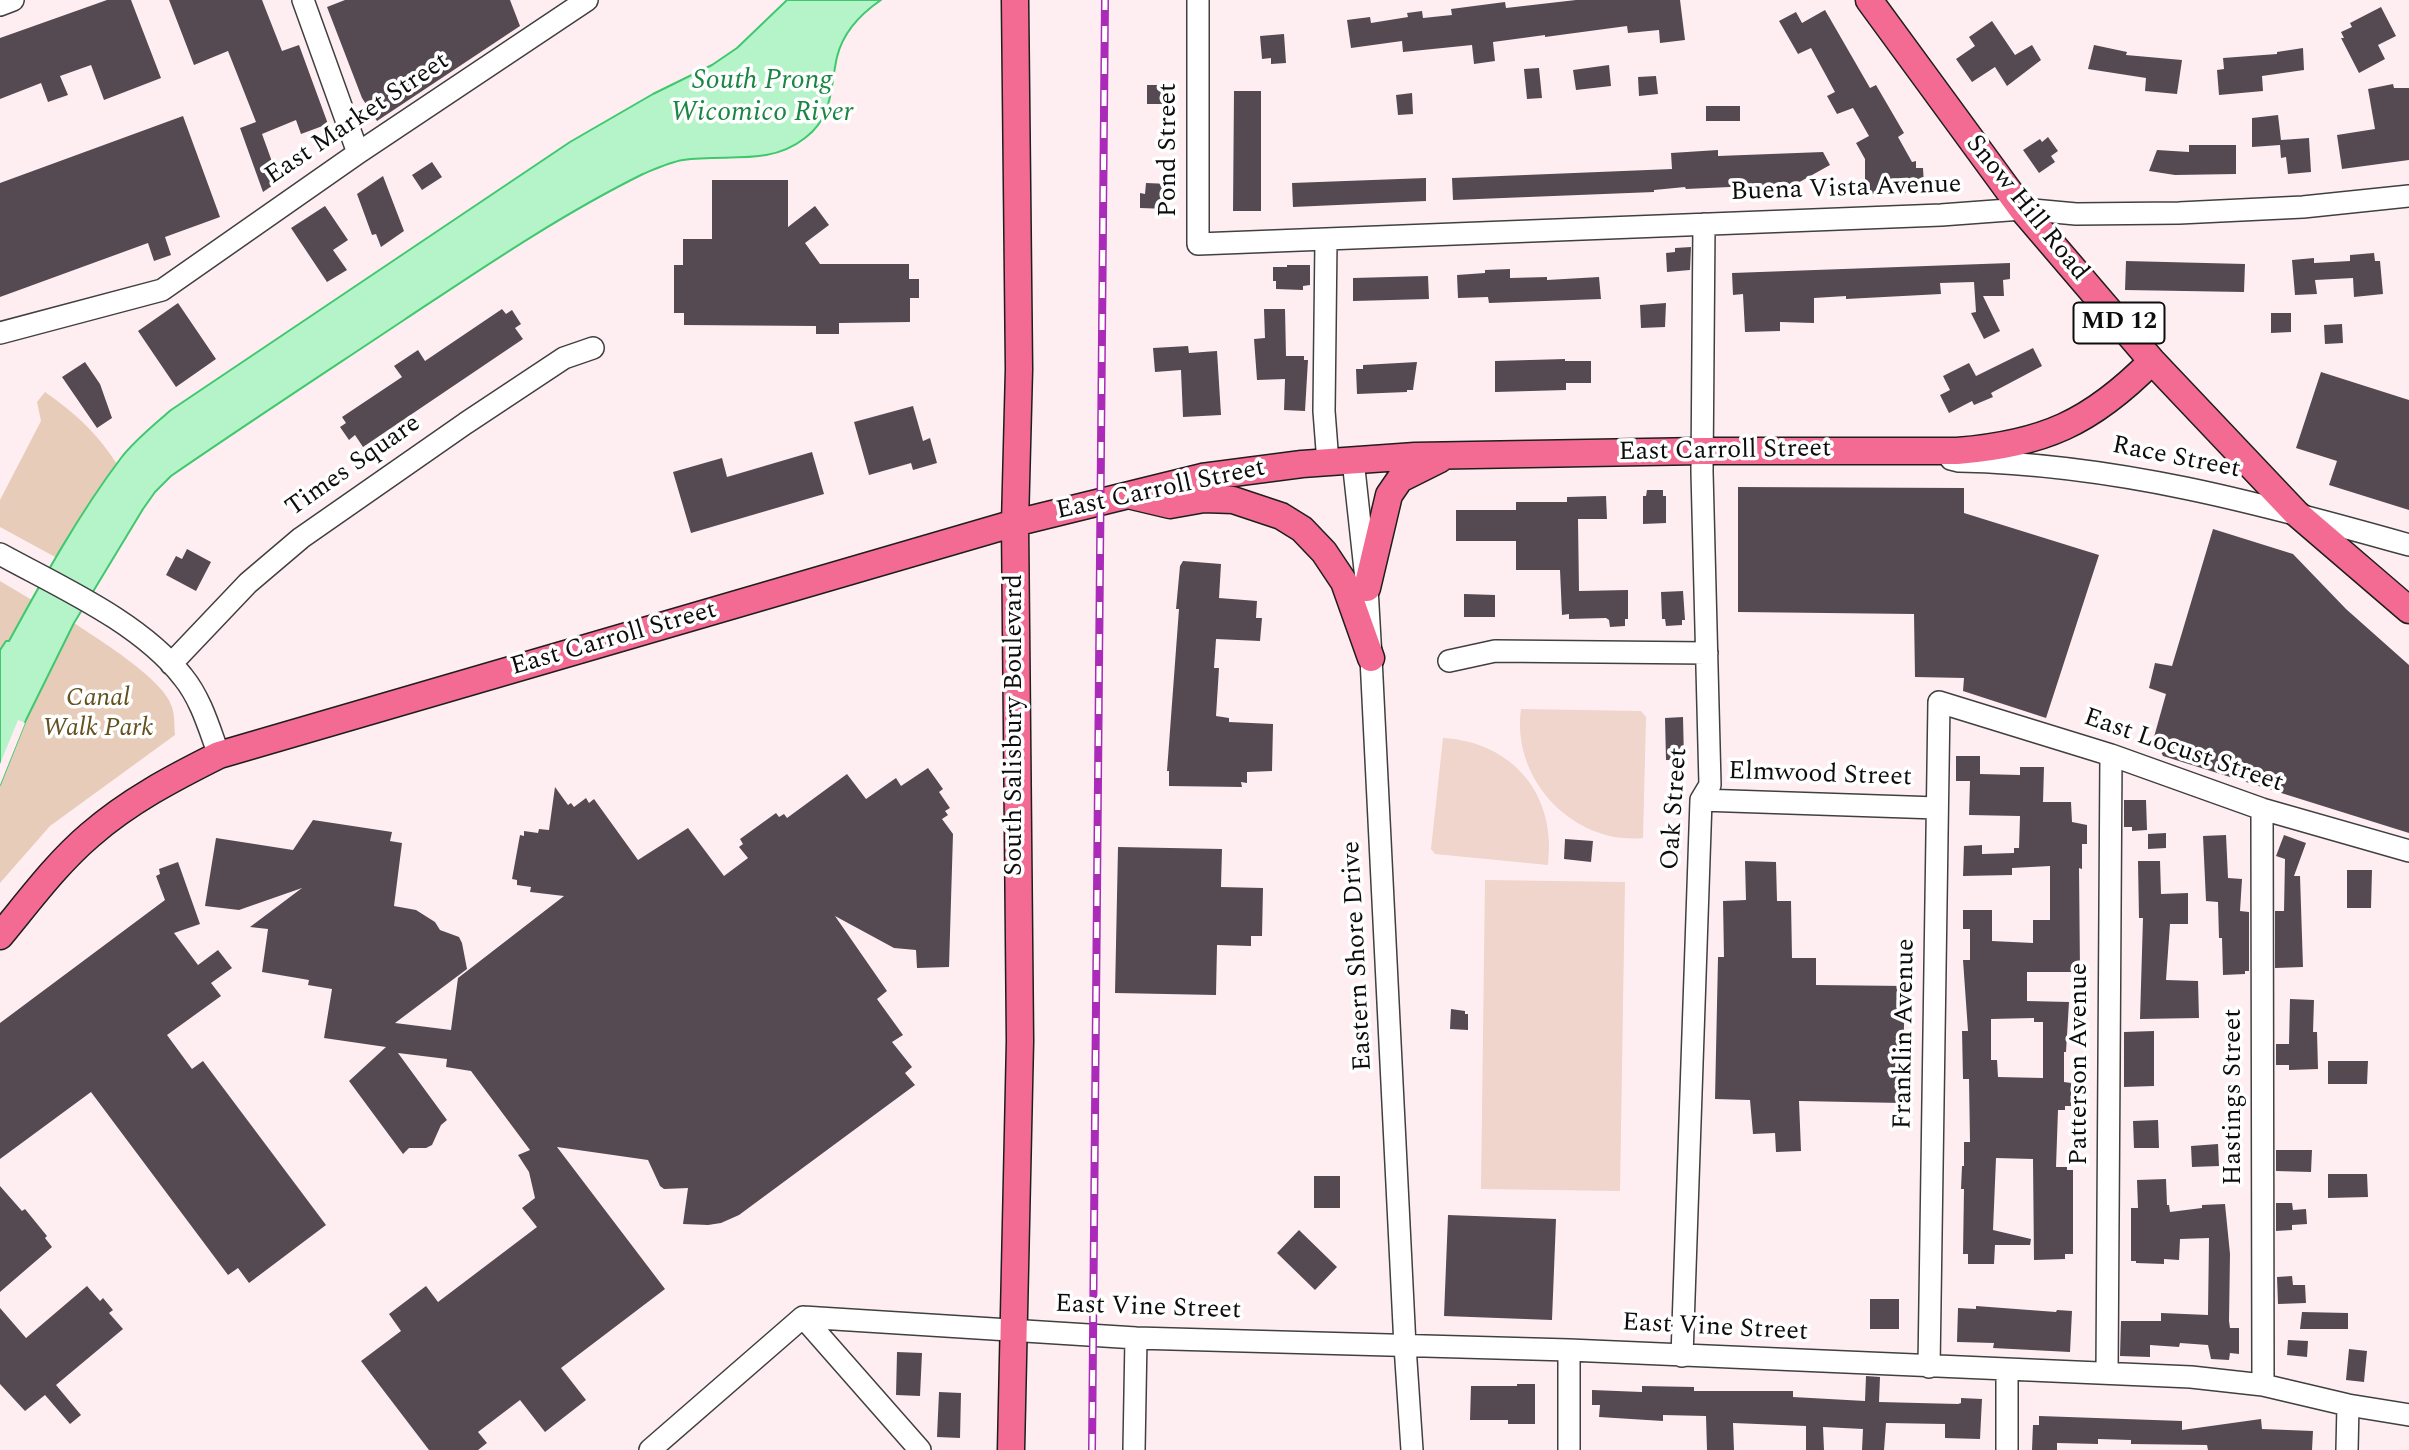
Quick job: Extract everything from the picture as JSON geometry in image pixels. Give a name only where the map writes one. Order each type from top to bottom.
[{"type":"main road","name":"South Salisbury Boulevard","points":[[1011,1450],[1020,1041],[1015,523],[1019,369],[1015,0]]},
{"type":"main road","name":"Snow Hill Road","points":[[1869,0],[2022,209],[2152,361],[2296,513],[2409,610]]},
{"type":"main road","name":"East Carroll Street","points":[[0,936],[55,869],[89,836],[155,787],[219,755],[1015,523],[1202,477],[1341,461],[1446,456],[1996,448],[2039,438],[2080,420],[2126,386],[2152,361]]},
{"type":"main road","points":[[1367,588],[1389,495],[1400,479],[1446,456]]},
{"type":"main road","points":[[1126,495],[1170,505],[1204,499],[1233,500],[1282,516],[1302,529],[1324,552],[1344,582],[1371,657]]},
{"type":"street","points":[[0,5],[13,0]]},
{"type":"street","points":[[303,0],[358,153]]},
{"type":"street","name":"East Market Street","points":[[0,333],[162,290],[358,153],[587,0]]},
{"type":"street","name":"Pond Street","points":[[1198,0],[1198,244],[1326,240]]},
{"type":"street","name":"Buena Vista Avenue","points":[[1326,240],[1941,215],[2022,209],[2076,214],[2179,213],[2303,207],[2409,196]]},
{"type":"street","name":"Oak Street","points":[[1682,1356],[1701,800],[1710,785],[1702,451],[1704,224]]},
{"type":"street","points":[[1326,240],[1324,411],[1341,461]]},
{"type":"street","name":"Times Square","points":[[171,664],[248,583],[301,538],[466,423],[564,359],[593,348]]},
{"type":"street","name":"Race Street","points":[[1930,451],[1959,461],[2070,468],[2208,492],[2296,513],[2409,545]]},
{"type":"street","name":"Eastern Shore Drive","points":[[1341,461],[1367,588],[1412,1450]]},
{"type":"street","points":[[0,554],[137,632],[183,676],[201,706],[219,755]]},
{"type":"street","points":[[1449,661],[1495,651],[1707,653]]},
{"type":"street","name":"East Locust Street","points":[[1939,702],[2111,755],[2262,809],[2409,851]]},
{"type":"street","name":"Franklin Avenue","points":[[1929,1367],[1939,702]]},
{"type":"street","name":"Patterson Avenue","points":[[2107,1372],[2111,755]]},
{"type":"street","name":"Elmwood Street","points":[[1701,800],[1937,808]]},
{"type":"street","name":"Hastings Street","points":[[2262,809],[2263,1385]]},
{"type":"street","points":[[650,1450],[803,1317],[920,1450]]},
{"type":"street","name":"East Vine Street","points":[[803,1317],[1136,1338],[1569,1350],[2191,1377],[2263,1385],[2348,1405],[2409,1415]]},
{"type":"street","points":[[1134,1450],[1136,1338]]},
{"type":"street","points":[[1569,1350],[1569,1450]]},
{"type":"street","points":[[2007,1368],[2007,1450]]},
{"type":"street","points":[[2347,1450],[2348,1405]]},
{"type":"green space","points":[[45,392],[85,424],[117,464],[57,558],[0,527],[0,500],[41,421],[37,402]]},
{"type":"green space","points":[[0,581],[32,600],[9,642],[0,650]]},
{"type":"green space","name":"Canal Walk Park","points":[[74,623],[114,649],[167,696],[172,707],[175,735],[50,826],[0,883],[0,785],[26,720]]},
{"type":"shaded area","points":[[1521,709],[1641,711],[1646,717],[1643,838],[1618,837],[1593,831],[1571,819],[1552,803],[1537,783],[1526,760],[1521,735]]},
{"type":"shaded area","points":[[1443,738],[1468,742],[1490,750],[1509,761],[1525,777],[1537,795],[1545,816],[1549,840],[1548,865],[1435,854],[1431,849]]},
{"type":"shaded area","points":[[1485,880],[1625,882],[1620,1191],[1481,1189]]},
{"type":"water","name":"South Prong Wicomico River","points":[[787,0],[881,0],[860,17],[844,39],[837,57],[826,111],[805,138],[791,147],[761,156],[678,161],[643,174],[612,190],[492,262],[171,476],[143,509],[74,623],[26,720],[0,785],[0,650],[6,641],[9,641],[90,502],[138,439],[171,410],[570,142],[653,94],[712,65],[737,48]]},
{"type":"pier","points":[[18,720],[25,723],[0,785],[0,764]]},
{"type":"building","points":[[107,0],[131,0],[161,78],[104,100],[91,65],[60,76],[68,95],[48,102],[41,83],[0,99],[0,38]]},
{"type":"building","points":[[169,0],[262,0],[282,51],[299,45],[328,124],[301,134],[296,120],[262,134],[279,181],[263,192],[240,128],[256,122],[228,51],[194,65]]},
{"type":"building","points":[[345,0],[510,0],[520,26],[377,121],[362,98],[327,7]]},
{"type":"building","points":[[1576,0],[1680,0],[1685,40],[1660,43],[1659,30],[1628,33],[1627,26],[1545,35],[1493,42],[1495,61],[1474,64],[1472,45],[1403,52],[1402,41],[1351,48],[1347,20],[1370,17],[1371,23],[1408,17],[1407,13],[1422,11],[1423,18],[1452,15],[1451,9],[1505,2],[1506,8]]},
{"type":"building","points":[[2381,7],[2396,36],[2378,45],[2385,59],[2359,73],[2341,38],[2344,38],[2341,32],[2352,27],[2350,23]]},
{"type":"building","points":[[1825,10],[1870,88],[1876,85],[1904,133],[1898,137],[1912,162],[1916,161],[1916,168],[1923,168],[1924,185],[1917,186],[1917,192],[1865,194],[1865,159],[1856,143],[1869,136],[1853,108],[1837,114],[1827,96],[1835,92],[1811,48],[1798,54],[1779,21],[1796,12],[1802,23]]},
{"type":"building","points":[[1992,21],[2015,55],[2032,45],[2041,60],[2007,86],[1995,67],[1972,82],[1956,59],[1975,46],[1969,37]]},
{"type":"building","points":[[1284,34],[1286,63],[1271,64],[1271,58],[1262,59],[1260,36]]},
{"type":"building","points":[[2094,45],[2127,52],[2126,55],[2182,60],[2177,94],[2145,91],[2146,78],[2088,69]]},
{"type":"building","points":[[2303,48],[2304,70],[2262,76],[2263,91],[2219,95],[2217,70],[2224,69],[2223,58],[2277,54]]},
{"type":"building","points":[[1609,65],[1611,86],[1576,90],[1573,70]]},
{"type":"building","points":[[1539,68],[1542,98],[1527,99],[1524,69]]},
{"type":"building","points":[[1656,76],[1658,94],[1639,96],[1638,77]]},
{"type":"building","points":[[2393,84],[2394,88],[2409,88],[2409,160],[2342,169],[2337,135],[2375,129],[2368,89]]},
{"type":"building","points":[[1147,85],[1167,85],[1168,104],[1147,104]]},
{"type":"building","points":[[1234,91],[1261,91],[1261,211],[1233,211]]},
{"type":"building","points":[[1412,93],[1413,114],[1398,115],[1396,95]]},
{"type":"building","points":[[1706,106],[1740,106],[1740,121],[1706,121]]},
{"type":"building","points":[[2278,115],[2281,140],[2309,138],[2311,172],[2288,174],[2286,157],[2281,158],[2280,145],[2252,147],[2252,118]]},
{"type":"building","points":[[183,116],[220,217],[165,237],[171,255],[154,261],[148,243],[0,297],[0,183]]},
{"type":"building","points":[[2048,137],[2058,151],[2051,156],[2055,162],[2039,173],[2023,150]]},
{"type":"building","points":[[2189,145],[2236,145],[2236,174],[2175,175],[2149,171],[2157,150],[2189,152]]},
{"type":"building","points":[[1718,150],[1718,156],[1823,152],[1830,165],[1796,184],[1685,187],[1654,192],[1453,200],[1452,178],[1672,169],[1671,153]]},
{"type":"building","points":[[432,162],[442,177],[422,190],[412,175]]},
{"type":"building","points":[[383,176],[404,231],[381,247],[376,234],[372,235],[357,194]]},
{"type":"building","points":[[1426,178],[1426,201],[1293,207],[1292,183]]},
{"type":"building","points":[[712,180],[788,180],[788,227],[815,206],[829,225],[805,243],[820,264],[909,264],[909,279],[919,279],[919,298],[910,298],[910,322],[839,323],[839,334],[816,334],[816,326],[684,325],[684,313],[674,313],[674,265],[683,265],[683,239],[712,239]]},
{"type":"building","points":[[1146,183],[1170,184],[1168,209],[1140,208],[1140,193],[1145,194]]},
{"type":"building","points":[[325,206],[348,240],[333,250],[347,270],[327,282],[291,228]]},
{"type":"building","points":[[1691,247],[1690,270],[1667,272],[1666,253],[1675,252],[1675,248]]},
{"type":"building","points":[[2374,253],[2375,261],[2380,261],[2383,294],[2354,297],[2353,278],[2315,280],[2317,294],[2295,295],[2292,260],[2314,258],[2314,263],[2350,261],[2350,255]]},
{"type":"building","points":[[2126,261],[2245,264],[2244,292],[2125,290]]},
{"type":"building","points":[[2010,263],[2010,279],[2003,280],[2004,296],[1983,296],[2000,331],[1984,339],[1971,313],[1976,312],[1974,282],[1940,283],[1941,294],[1814,298],[1814,323],[1780,322],[1780,331],[1745,332],[1743,294],[1733,295],[1732,273]]},
{"type":"building","points":[[1310,265],[1310,285],[1303,286],[1303,290],[1276,289],[1273,267]]},
{"type":"building","points":[[1510,269],[1510,278],[1547,277],[1547,280],[1599,277],[1601,299],[1489,303],[1488,297],[1458,298],[1457,275]]},
{"type":"building","points":[[1428,276],[1429,299],[1353,301],[1353,278]]},
{"type":"building","points":[[178,303],[216,359],[176,387],[138,331]]},
{"type":"building","points":[[1666,303],[1665,327],[1641,328],[1640,305]]},
{"type":"building","points":[[502,309],[506,314],[512,310],[521,324],[515,328],[523,339],[363,447],[355,435],[349,440],[340,427],[346,423],[342,417],[402,377],[394,366],[418,350],[425,361]]},
{"type":"building","points":[[1264,309],[1285,309],[1286,356],[1304,356],[1304,360],[1308,360],[1305,411],[1284,410],[1285,379],[1257,380],[1254,339],[1265,338]]},
{"type":"building","points":[[2271,313],[2291,313],[2291,332],[2271,333]]},
{"type":"building","points":[[2342,324],[2343,343],[2325,344],[2324,325]]},
{"type":"building","points":[[1188,346],[1189,353],[1217,351],[1221,415],[1183,417],[1181,370],[1155,372],[1153,348]]},
{"type":"building","points":[[2033,348],[2042,366],[1991,393],[1993,397],[1974,405],[1972,401],[1949,413],[1940,395],[1950,390],[1943,376],[1969,363],[1976,376]]},
{"type":"building","points":[[1495,361],[1591,361],[1591,383],[1566,383],[1566,390],[1495,392]]},
{"type":"building","points":[[85,362],[100,384],[112,418],[97,428],[62,377]]},
{"type":"building","points":[[1417,362],[1413,390],[1357,394],[1356,369],[1363,369],[1363,365]]},
{"type":"building","points":[[2321,372],[2409,400],[2409,510],[2329,485],[2337,461],[2296,448]]},
{"type":"building","points":[[913,406],[923,441],[930,438],[937,463],[913,470],[911,463],[869,475],[854,422]]},
{"type":"building","points":[[812,452],[824,494],[691,533],[673,472],[722,458],[727,477]]},
{"type":"building","points":[[1738,487],[1964,488],[1964,513],[2099,555],[2046,718],[1963,691],[1964,678],[1915,677],[1914,614],[1738,612]]},
{"type":"building","points":[[1647,490],[1663,490],[1663,496],[1666,496],[1666,523],[1643,524],[1643,496],[1646,496]]},
{"type":"building","points":[[1606,496],[1607,519],[1578,519],[1579,591],[1628,590],[1628,619],[1625,619],[1625,626],[1610,627],[1606,618],[1569,619],[1569,614],[1562,615],[1560,570],[1516,570],[1516,541],[1456,541],[1456,510],[1516,510],[1516,502],[1567,502],[1567,497]]},
{"type":"building","points":[[2213,529],[2293,554],[2346,609],[2409,665],[2409,833],[2163,756],[2154,737],[2166,694],[2149,688],[2155,663],[2172,666]]},
{"type":"building","points":[[187,549],[211,562],[196,591],[166,575],[176,556],[182,559]]},
{"type":"building","points":[[1183,561],[1221,564],[1219,598],[1257,601],[1256,618],[1262,618],[1260,641],[1216,639],[1214,668],[1219,668],[1216,716],[1229,718],[1229,722],[1273,724],[1272,771],[1247,772],[1247,783],[1241,782],[1242,787],[1169,786],[1167,771],[1179,609],[1176,609],[1180,566]]},
{"type":"building","points":[[1683,591],[1685,620],[1682,620],[1682,625],[1666,626],[1665,619],[1662,619],[1661,592]]},
{"type":"building","points":[[1464,594],[1495,595],[1495,617],[1464,617]]},
{"type":"building","points":[[1683,717],[1684,760],[1666,760],[1665,718]]},
{"type":"building","points":[[1956,756],[1980,756],[1980,774],[2020,775],[2020,767],[2044,767],[2043,802],[2071,802],[2072,822],[2087,825],[2087,844],[2082,844],[2082,869],[2079,868],[2080,972],[2027,972],[2027,1001],[2069,1002],[2064,1082],[2071,1083],[2071,1106],[2058,1110],[2056,1167],[2073,1170],[2073,1254],[2065,1254],[2065,1259],[2034,1260],[2033,1159],[1996,1158],[1993,1230],[2031,1239],[2030,1245],[1995,1245],[1994,1264],[1968,1264],[1968,1254],[1963,1254],[1962,1166],[1964,1142],[1970,1142],[1969,1079],[1963,1079],[1962,1031],[1968,1031],[1963,960],[1970,960],[1970,929],[1963,929],[1963,910],[1992,910],[1992,941],[2033,943],[2033,920],[2050,920],[2050,866],[2012,868],[2012,875],[1963,876],[1964,846],[1982,845],[1982,854],[2014,853],[2014,848],[2019,848],[2020,816],[1969,815],[1970,781],[1956,781]],"holes":[[[2034,1018],[2034,1022],[2043,1022],[2043,1078],[1998,1077],[1997,1060],[1991,1060],[1991,1019]]]},
{"type":"building","points":[[928,768],[943,789],[939,792],[950,808],[945,811],[948,815],[942,819],[953,834],[949,967],[917,968],[916,950],[894,948],[835,916],[887,991],[877,999],[903,1035],[892,1042],[912,1067],[905,1073],[915,1085],[739,1215],[721,1223],[683,1224],[688,1188],[664,1189],[648,1160],[557,1147],[665,1289],[561,1368],[586,1400],[545,1432],[520,1400],[478,1432],[487,1443],[478,1450],[429,1450],[361,1361],[401,1331],[389,1314],[426,1286],[438,1302],[537,1227],[522,1208],[535,1198],[529,1172],[518,1155],[530,1150],[471,1071],[446,1067],[447,1059],[398,1053],[447,1120],[441,1125],[432,1145],[426,1148],[409,1148],[403,1154],[349,1081],[386,1047],[324,1038],[332,989],[308,985],[309,980],[262,972],[268,929],[250,927],[302,888],[239,910],[205,906],[216,838],[293,850],[313,820],[392,832],[390,841],[402,843],[394,906],[416,910],[435,922],[440,930],[459,937],[467,969],[395,1023],[451,1030],[458,978],[564,896],[530,892],[531,887],[517,885],[517,880],[512,879],[520,835],[524,836],[524,831],[538,833],[539,829],[549,830],[555,787],[568,805],[571,803],[574,807],[586,798],[589,803],[594,799],[638,860],[688,828],[724,876],[748,858],[739,847],[743,844],[740,839],[776,813],[779,817],[784,814],[787,818],[847,774],[866,799],[896,778],[901,786]]},
{"type":"building","points":[[2124,800],[2146,800],[2147,830],[2132,831],[2132,827],[2124,827]]},
{"type":"building","points":[[2166,833],[2166,848],[2148,849],[2148,834]]},
{"type":"building","points":[[2226,835],[2228,878],[2242,879],[2240,911],[2249,912],[2249,971],[2245,971],[2245,974],[2223,975],[2218,902],[2206,901],[2203,836]]},
{"type":"building","points":[[2284,835],[2306,843],[2294,876],[2300,876],[2303,967],[2275,968],[2275,911],[2284,911],[2285,859],[2276,856]]},
{"type":"building","points":[[1565,839],[1593,841],[1591,862],[1564,859]]},
{"type":"building","points":[[1118,847],[1222,849],[1221,887],[1263,888],[1262,936],[1251,936],[1251,946],[1217,945],[1216,995],[1115,993]]},
{"type":"building","points":[[1745,861],[1776,862],[1777,901],[1791,901],[1792,958],[1816,958],[1816,985],[1905,986],[1902,1103],[1799,1101],[1801,1151],[1776,1152],[1775,1133],[1753,1134],[1750,1100],[1715,1099],[1718,957],[1724,957],[1723,901],[1746,900]]},
{"type":"building","points":[[2138,861],[2160,861],[2161,894],[2188,893],[2188,924],[2170,924],[2166,980],[2198,981],[2199,1018],[2140,1019],[2143,918],[2139,918]]},
{"type":"building","points":[[178,862],[200,924],[174,933],[198,965],[218,950],[232,968],[211,983],[221,996],[167,1035],[192,1069],[203,1061],[326,1225],[249,1283],[238,1268],[228,1275],[91,1092],[0,1159],[0,1023],[165,900],[156,876],[160,874],[159,869]]},
{"type":"building","points":[[2347,870],[2372,870],[2371,908],[2347,908]]},
{"type":"building","points":[[2290,999],[2314,1000],[2313,1032],[2317,1032],[2318,1069],[2289,1070],[2289,1065],[2276,1065],[2276,1044],[2289,1044]]},
{"type":"building","points":[[1451,1009],[1468,1014],[1468,1030],[1450,1029]]},
{"type":"building","points":[[2154,1031],[2154,1086],[2124,1087],[2124,1032]]},
{"type":"building","points":[[2328,1061],[2368,1061],[2367,1084],[2328,1084]]},
{"type":"building","points":[[2158,1120],[2159,1148],[2134,1148],[2133,1121]]},
{"type":"building","points":[[2218,1144],[2219,1166],[2192,1167],[2191,1146]]},
{"type":"building","points":[[2276,1150],[2312,1150],[2311,1172],[2276,1171]]},
{"type":"building","points":[[2328,1174],[2367,1174],[2368,1197],[2328,1198]]},
{"type":"building","points":[[1314,1176],[1340,1176],[1340,1208],[1314,1208]]},
{"type":"building","points":[[2166,1179],[2167,1205],[2170,1212],[2202,1208],[2202,1205],[2225,1204],[2230,1254],[2229,1321],[2230,1328],[2239,1328],[2239,1354],[2230,1353],[2229,1360],[2211,1359],[2208,1345],[2180,1343],[2179,1347],[2150,1345],[2150,1357],[2120,1356],[2121,1321],[2161,1321],[2161,1313],[2208,1315],[2209,1238],[2180,1239],[2179,1260],[2164,1259],[2164,1264],[2131,1261],[2131,1208],[2138,1208],[2137,1180]]},
{"type":"building","points":[[0,1186],[22,1211],[25,1209],[47,1236],[45,1238],[52,1247],[0,1292]]},
{"type":"building","points":[[2276,1203],[2292,1203],[2293,1210],[2306,1209],[2307,1224],[2292,1225],[2292,1230],[2276,1231]]},
{"type":"building","points":[[1448,1215],[1556,1219],[1552,1320],[1444,1316]]},
{"type":"building","points":[[1299,1230],[1337,1267],[1315,1290],[1277,1253]]},
{"type":"building","points":[[2292,1276],[2293,1285],[2305,1285],[2306,1303],[2278,1304],[2277,1277]]},
{"type":"building","points":[[87,1286],[100,1301],[103,1298],[113,1310],[109,1313],[123,1329],[56,1385],[81,1415],[70,1424],[45,1395],[25,1411],[0,1384],[0,1308],[26,1338]]},
{"type":"building","points":[[1870,1299],[1899,1299],[1899,1329],[1870,1329]]},
{"type":"building","points":[[1976,1306],[2072,1311],[2070,1352],[1993,1348],[1994,1343],[1957,1342],[1958,1308],[1976,1309]]},
{"type":"building","points":[[2302,1312],[2348,1313],[2348,1329],[2300,1329]]},
{"type":"building","points":[[2288,1340],[2308,1341],[2307,1357],[2287,1355]]},
{"type":"building","points":[[2349,1349],[2367,1351],[2364,1382],[2346,1380]]},
{"type":"building","points":[[897,1352],[922,1353],[920,1396],[896,1395]]},
{"type":"building","points":[[1866,1376],[1880,1377],[1879,1402],[1958,1404],[1961,1403],[1961,1398],[1982,1399],[1980,1439],[1945,1438],[1945,1424],[1886,1423],[1884,1450],[1862,1450],[1863,1429],[1823,1427],[1824,1450],[1806,1450],[1806,1426],[1733,1423],[1734,1450],[1707,1450],[1706,1416],[1663,1415],[1663,1421],[1599,1417],[1600,1405],[1592,1405],[1592,1390],[1642,1392],[1642,1386],[1694,1387],[1694,1391],[1793,1391],[1793,1397],[1865,1401]]},
{"type":"building","points":[[1535,1384],[1535,1424],[1508,1424],[1508,1420],[1470,1420],[1471,1386]]},
{"type":"building","points":[[939,1392],[961,1393],[960,1438],[937,1437]]},
{"type":"building","points":[[2039,1416],[2182,1421],[2182,1430],[2261,1419],[2262,1429],[2313,1431],[2312,1450],[2208,1450],[2207,1445],[2131,1444],[2131,1440],[2098,1439],[2098,1444],[2057,1443],[2057,1450],[2032,1450],[2033,1425],[2039,1425]]},
{"type":"railway","points":[[1092,1450],[1105,0]]}]
